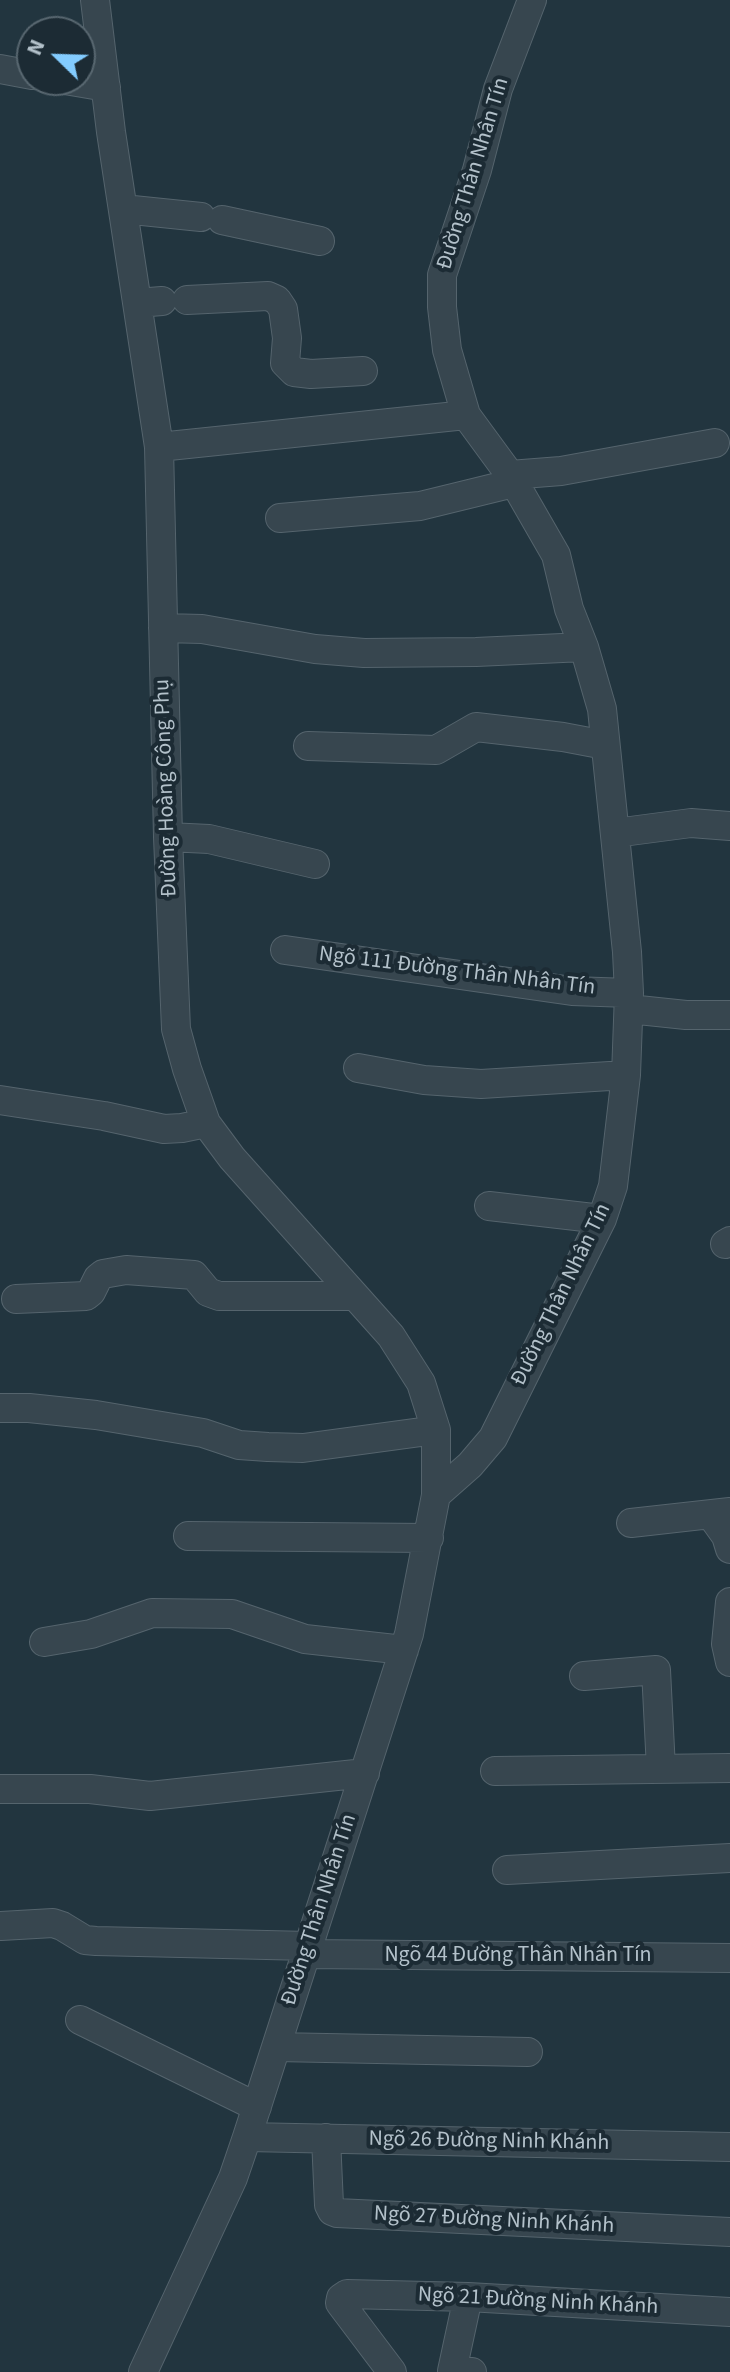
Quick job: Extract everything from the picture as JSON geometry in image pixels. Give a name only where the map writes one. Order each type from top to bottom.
[{"type":"street","name":"Đường Hoàng Công Phụ","points":[[95,0],[123,209],[162,301],[159,447],[176,1029],[206,1123],[232,1158],[391,1336],[421,1383],[436,1430],[436,1495]]},
{"type":"street","name":"Đường Thân Nhân Tín","points":[[143,2372],[233,2178],[247,2137],[404,1650],[436,1495],[470,1465],[493,1438],[602,1219],[613,1186],[626,1075],[629,1001],[627,952],[602,709],[569,609],[556,555],[512,479],[466,415],[447,350],[442,307],[442,275],[477,170],[498,89],[532,0]]},
{"type":"street","points":[[96,85],[106,87]]},
{"type":"street","points":[[123,209],[212,218],[320,241]]},
{"type":"street","points":[[162,301],[268,296],[277,300],[283,309],[287,338],[285,363],[294,372],[363,371]]},
{"type":"street","points":[[159,447],[466,415]]},
{"type":"street","points":[[280,518],[420,506],[512,479],[715,443]]},
{"type":"street","points":[[163,628],[202,629],[315,649],[364,653],[584,647]]},
{"type":"street","points":[[308,746],[436,750],[476,727],[605,745]]},
{"type":"street","points":[[615,833],[691,823],[730,826]]},
{"type":"street","points":[[168,837],[209,839],[315,864]]},
{"type":"street","name":"Ngõ 111 Đường Thân Nhân Tín","points":[[285,950],[572,991],[686,1015],[730,1015]]},
{"type":"street","points":[[358,1068],[424,1080],[481,1084],[626,1075]]},
{"type":"street","points":[[0,1100],[164,1129],[206,1123]]},
{"type":"street","points":[[489,1206],[602,1219]]},
{"type":"street","points":[[16,1299],[86,1296],[103,1274],[126,1270],[194,1275],[208,1292],[219,1296],[355,1296]]},
{"type":"street","points":[[0,1408],[96,1415],[203,1433],[239,1445],[268,1447],[303,1448],[436,1430]]},
{"type":"street","points":[[631,1523],[720,1514],[730,1549]]},
{"type":"street","points":[[188,1536],[429,1538]]},
{"type":"street","points":[[730,1602],[726,1644],[730,1662]]},
{"type":"street","points":[[44,1642],[91,1634],[152,1613],[232,1614],[305,1639],[404,1650]]},
{"type":"street","points":[[584,1676],[656,1670],[661,1769]]},
{"type":"street","points":[[495,1771],[730,1768]]},
{"type":"street","points":[[0,1789],[90,1789],[150,1796],[365,1773]]},
{"type":"street","points":[[507,1870],[730,1858]]},
{"type":"street","name":"Ngõ 44 Đường Thân Nhân Tín","points":[[1,1926],[53,1923],[85,1940],[96,1941],[308,1950],[730,1958]]},
{"type":"street","points":[[80,2020],[257,2107]]},
{"type":"street","points":[[276,2047],[528,2052]]},
{"type":"street","name":"Ngõ 26 Đường Ninh Khánh","points":[[247,2137],[730,2147]]},
{"type":"street","name":"Ngõ 27 Đường Ninh Khánh","points":[[326,2138],[329,2205],[337,2213],[730,2232]]},
{"type":"street","name":"Ngõ 21 Đường Ninh Khánh","points":[[392,2372],[340,2303],[347,2294],[468,2297],[730,2312]]},
{"type":"street","points":[[468,2297],[452,2371],[472,2372]]}]
